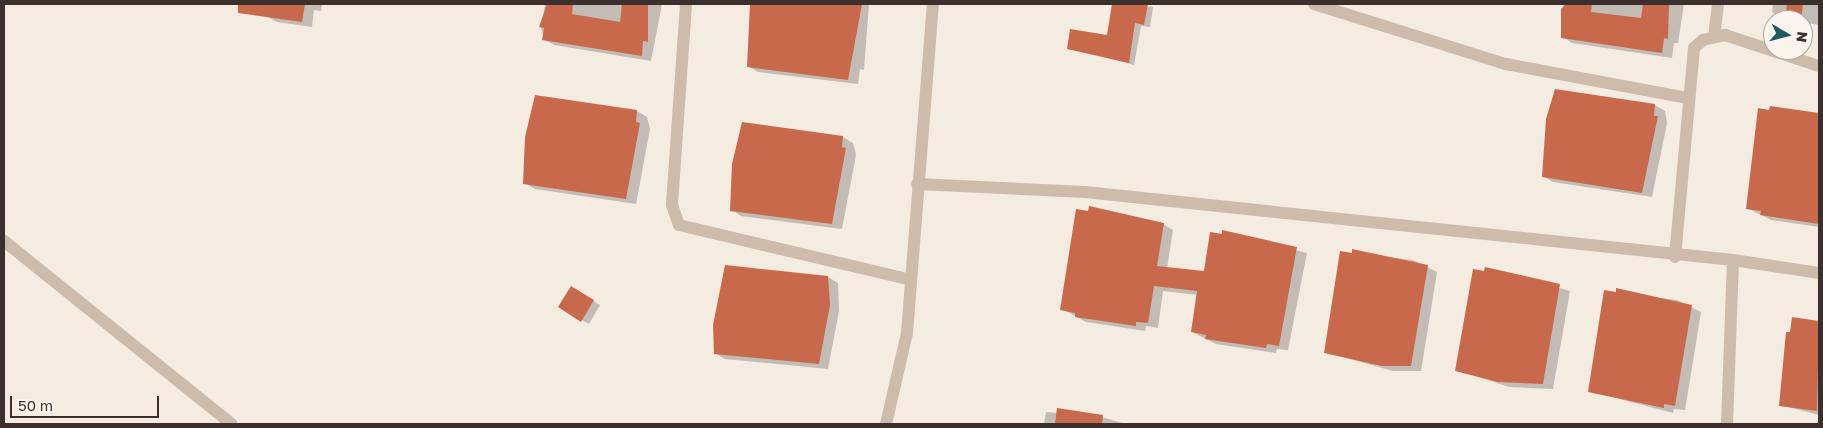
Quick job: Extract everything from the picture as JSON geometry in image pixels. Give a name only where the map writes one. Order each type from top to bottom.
[{"type":"street","points":[[686,4],[672,205],[678,225],[911,280]]},
{"type":"street","points":[[886,424],[907,333],[917,184],[933,4]]},
{"type":"street","points":[[1314,4],[1506,64],[1686,98]]},
{"type":"street","points":[[1714,37],[1718,4]]},
{"type":"street","points":[[1676,257],[1686,98],[1694,48],[1714,37],[1725,35],[1819,66]]},
{"type":"street","points":[[917,184],[1085,192],[1676,257],[1733,260],[1819,273]]},
{"type":"street","points":[[4,241],[232,424]]},
{"type":"street","points":[[1727,424],[1733,260]]},
{"type":"building","points":[[238,4],[305,4],[302,22],[238,13]]},
{"type":"building","points":[[547,4],[573,4],[572,14],[620,22],[622,4],[648,4],[648,42],[643,41],[642,56],[542,40],[544,28],[539,27]]},
{"type":"building","points":[[750,4],[862,4],[848,80],[747,67]]},
{"type":"building","points":[[1112,4],[1148,4],[1144,25],[1135,23],[1129,63],[1067,49],[1070,29],[1107,35]]},
{"type":"building","points":[[1566,4],[1592,4],[1591,12],[1641,18],[1643,4],[1669,4],[1668,39],[1664,38],[1662,53],[1561,38],[1561,9]]},
{"type":"building","points":[[1787,4],[1803,4],[1802,10],[1786,10]]},
{"type":"building","points":[[1555,89],[1655,104],[1654,116],[1658,116],[1642,193],[1542,177],[1546,119]]},
{"type":"building","points":[[535,95],[637,110],[636,122],[640,123],[626,199],[523,184],[525,137]]},
{"type":"building","points":[[1770,106],[1819,113],[1819,224],[1760,215],[1761,211],[1746,209],[1758,108],[1769,110]]},
{"type":"building","points":[[742,122],[843,136],[842,147],[846,148],[832,224],[730,211],[732,164]]},
{"type":"building","points":[[1089,206],[1164,223],[1157,266],[1204,271],[1210,232],[1222,234],[1222,230],[1297,247],[1279,346],[1267,344],[1266,348],[1205,339],[1206,335],[1191,332],[1197,291],[1154,286],[1148,323],[1136,322],[1136,326],[1075,317],[1075,313],[1060,310],[1076,209],[1088,211]]},
{"type":"building","points":[[1352,249],[1428,265],[1411,366],[1382,366],[1324,353],[1340,251],[1352,253]]},
{"type":"building","points":[[725,265],[828,276],[830,305],[819,364],[714,354],[713,325]]},
{"type":"building","points":[[1485,267],[1560,284],[1543,384],[1498,382],[1455,371],[1473,269],[1484,271]]},
{"type":"building","points":[[571,286],[594,300],[581,322],[558,307]]},
{"type":"building","points":[[1616,288],[1692,305],[1675,406],[1664,404],[1664,408],[1588,392],[1604,290],[1616,292]]},
{"type":"building","points":[[1792,317],[1819,321],[1817,411],[1779,406],[1786,332],[1790,332]]},
{"type":"building","points":[[1057,408],[1103,415],[1102,424],[1055,424]]}]
